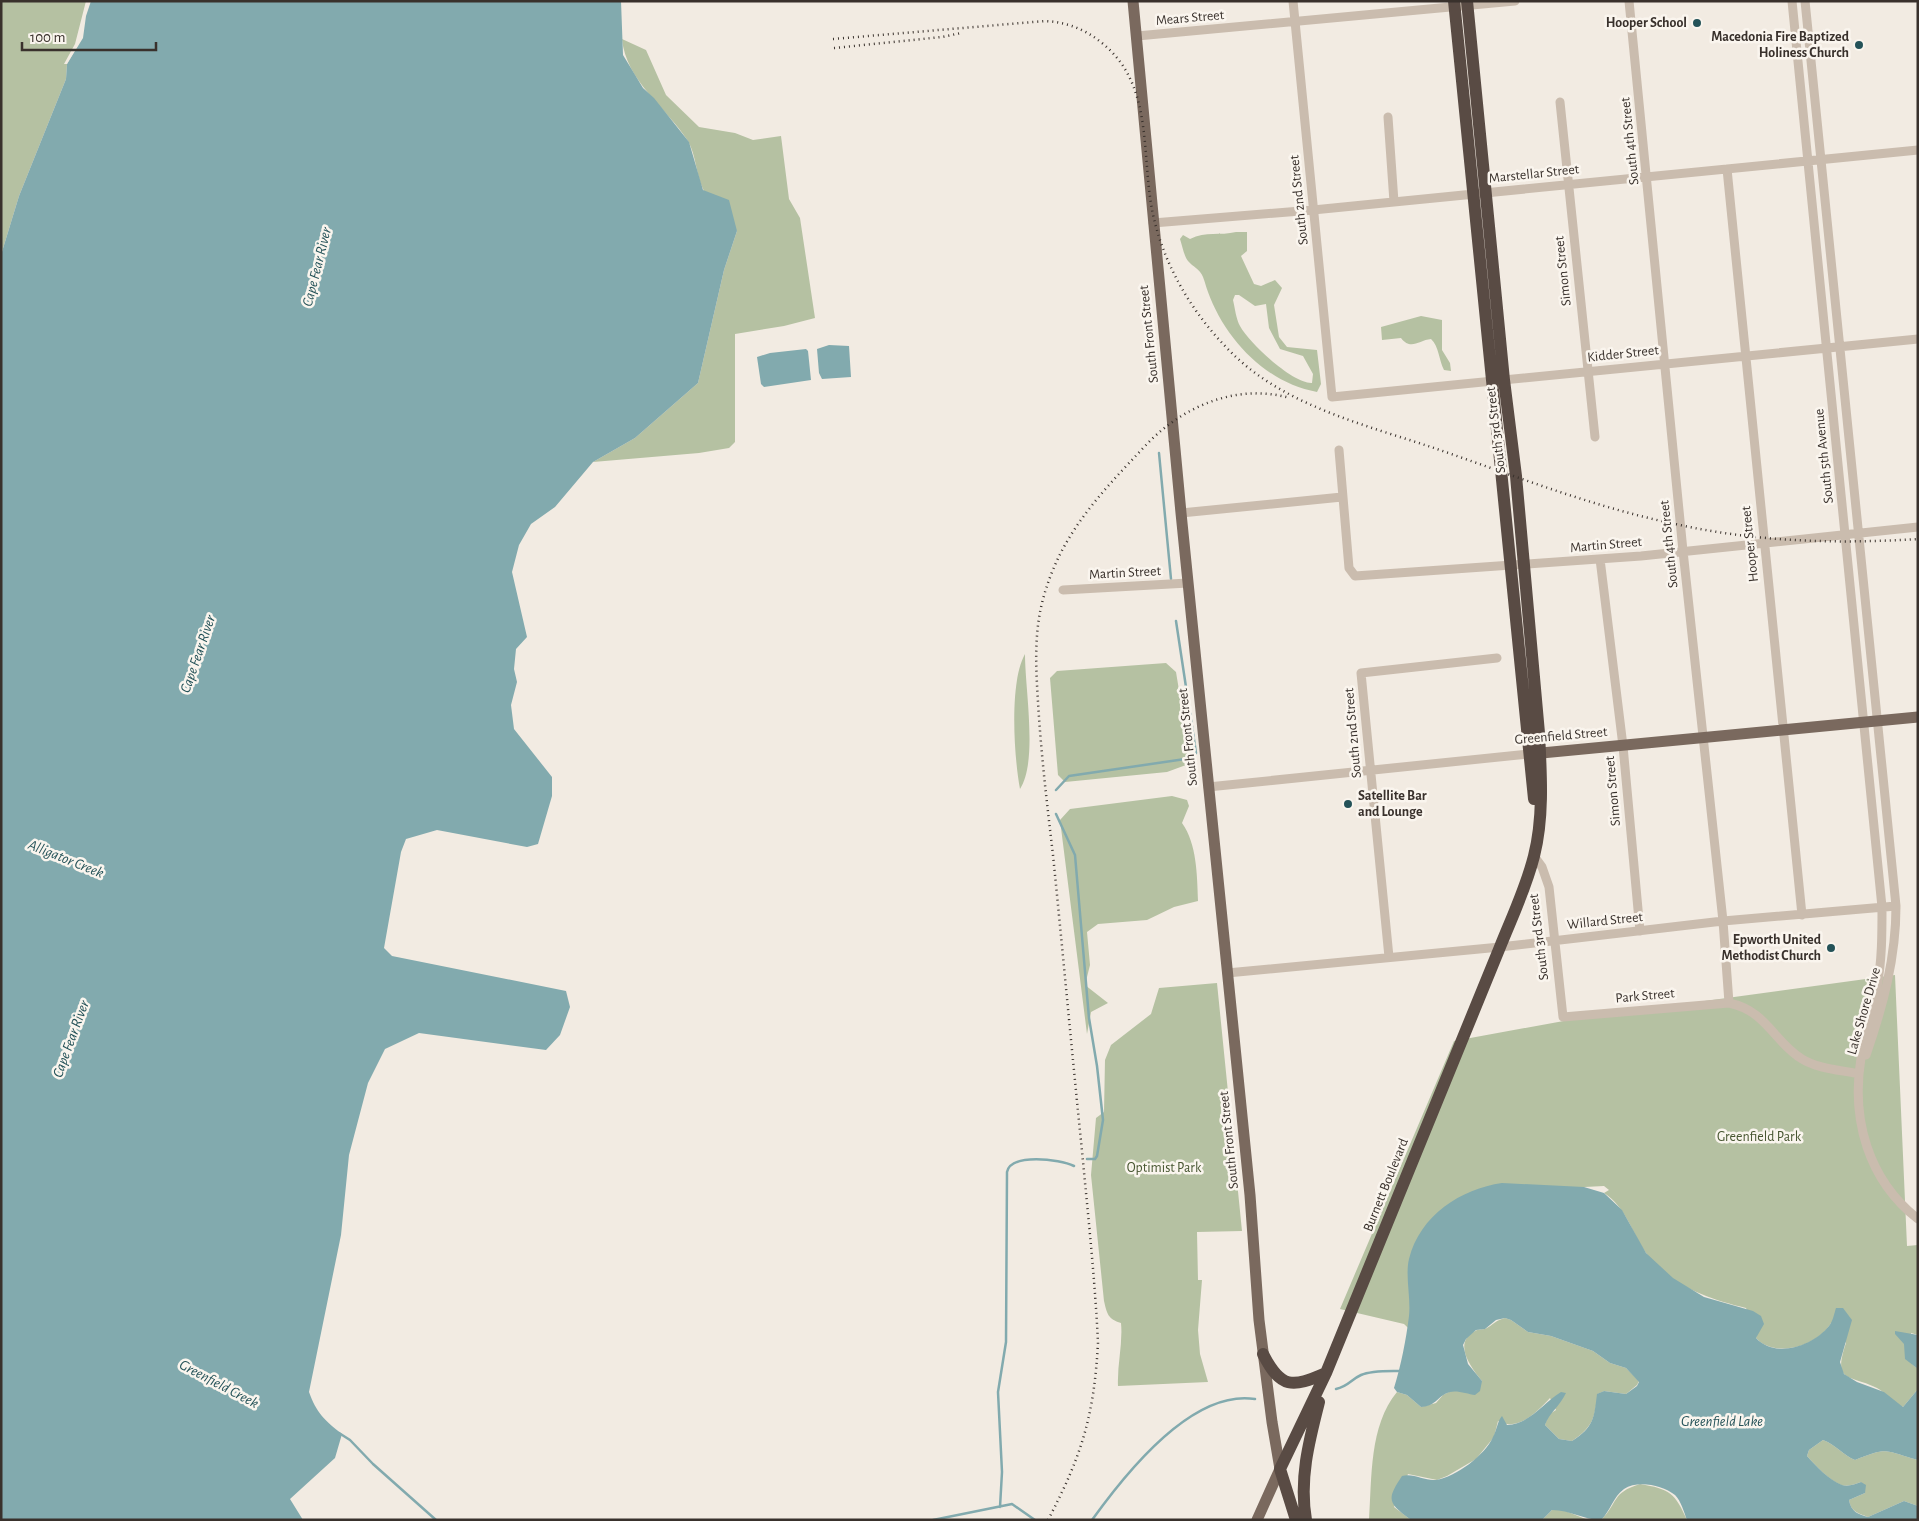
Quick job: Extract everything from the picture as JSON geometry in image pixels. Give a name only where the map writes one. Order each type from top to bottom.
[{"type":"highway","name":"South 3rd Street","points":[[1461,4],[1498,380],[1516,476],[1516,565],[1540,817],[1534,856]]},
{"type":"highway","name":"Burnett Boulevard","points":[[1280,1469],[1326,1373],[1500,947],[1534,856]]},
{"type":"highway","points":[[1263,1354],[1272,1372],[1291,1383],[1306,1382],[1326,1373]]},
{"type":"highway","points":[[1306,1520],[1303,1480],[1307,1448],[1326,1373]]},
{"type":"highway","points":[[1280,1469],[1296,1520]]},
{"type":"main road","name":"South Front Street","points":[[1133,1],[1263,1354],[1280,1469]]},
{"type":"main road","name":"Greenfield Street","points":[[1534,754],[1918,716]]},
{"type":"main road","name":"Burnett Boulevard","points":[[1257,1520],[1280,1469]]},
{"type":"street","name":"South 2nd Street","points":[[1293,1],[1332,397]]},
{"type":"street","name":"Mears Street","points":[[1137,36],[1295,23],[1461,4],[1515,1]]},
{"type":"street","name":"South 4th Street","points":[[1630,1],[1683,551],[1724,921],[1729,1003]]},
{"type":"street","name":"South 5th Avenue","points":[[1792,1],[1882,907]]},
{"type":"street","name":"South 5th Avenue","points":[[1805,1],[1896,906]]},
{"type":"street","name":"Simon Street","points":[[1560,102],[1595,437]]},
{"type":"street","points":[[1388,117],[1394,202]]},
{"type":"street","name":"Marstellar Street","points":[[1153,223],[1313,210],[1918,150]]},
{"type":"street","name":"Hooper Street","points":[[1727,169],[1763,543],[1802,916]]},
{"type":"street","name":"Kidder Street","points":[[1332,397],[1918,339]]},
{"type":"street","points":[[1181,513],[1342,497],[1339,450]]},
{"type":"street","name":"Martin Street","points":[[1342,497],[1349,568],[1355,576],[1600,559],[1918,527]]},
{"type":"street","name":"Simon Street","points":[[1600,559],[1623,746],[1640,931]]},
{"type":"street","name":"Martin Street","points":[[1063,590],[1188,583]]},
{"type":"street","name":"South 2nd Street","points":[[1389,957],[1369,770],[1361,673],[1497,658]]},
{"type":"street","name":"Greenfield Street","points":[[1208,787],[1534,754]]},
{"type":"street","name":"South 3rd Street","points":[[1534,856],[1542,867],[1549,887],[1563,1017]]},
{"type":"street","name":"Willard Street","points":[[1227,973],[1500,947],[1555,939],[1724,921],[1802,916],[1896,906]]},
{"type":"street","name":"Lake Shore Drive","points":[[1859,1074],[1877,1024],[1894,956],[1896,906]]},
{"type":"street","name":"Lake Shore Drive","points":[[1859,1074],[1860,1058],[1878,984],[1882,907]]},
{"type":"street","points":[[1729,1003],[1747,1007],[1764,1020],[1792,1050],[1808,1062],[1859,1074],[1859,1114],[1866,1147],[1885,1185],[1895,1198],[1918,1219]]},
{"type":"street","name":"Park Street","points":[[1563,1017],[1729,1003]]},
{"type":"green space","points":[[1,1],[89,1],[78,45],[67,64],[66,79],[19,196],[1,255]]},
{"type":"green space","points":[[622,39],[646,50],[666,95],[699,127],[735,133],[753,140],[781,136],[789,199],[800,218],[815,318],[784,326],[735,334],[735,442],[729,448],[699,453],[593,462],[635,438],[698,383],[724,270],[737,231],[706,195],[688,141],[639,81],[625,54]]},
{"type":"green space","points":[[1247,232],[1247,251],[1241,256],[1254,284],[1261,286],[1275,280],[1282,288],[1274,305],[1279,337],[1287,347],[1317,350],[1321,384],[1317,392],[1298,387],[1265,369],[1237,342],[1215,309],[1202,274],[1187,259],[1180,239],[1183,235],[1190,239],[1202,235]],"holes":[[[1235,295],[1239,295],[1255,306],[1266,304],[1269,328],[1280,349],[1303,356],[1313,374],[1312,383],[1304,382],[1283,370],[1252,342],[1240,326],[1238,320],[1233,300]]]},
{"type":"green space","points":[[1421,316],[1442,320],[1442,350],[1450,363],[1451,371],[1444,370],[1436,346],[1431,339],[1415,344],[1408,344],[1401,338],[1382,340],[1381,327]]},
{"type":"green space","points":[[1025,654],[1029,743],[1025,777],[1020,789],[1014,720],[1017,682]]},
{"type":"green space","points":[[1166,663],[1176,672],[1189,751],[1186,765],[1167,772],[1065,782],[1058,775],[1050,678],[1057,671]]},
{"type":"green space","points":[[1172,796],[1187,800],[1189,806],[1182,823],[1191,840],[1196,870],[1198,901],[1174,907],[1147,920],[1098,924],[1087,932],[1090,965],[1085,985],[1108,1003],[1091,1012],[1087,1034],[1060,820],[1070,809]]},
{"type":"green space","name":"Greenfield Park","points":[[1895,975],[1907,1246],[1918,1245],[1918,1335],[1911,1333],[1912,1364],[1918,1369],[1918,1389],[1903,1407],[1877,1388],[1846,1376],[1841,1365],[1846,1343],[1831,1323],[1825,1331],[1807,1343],[1785,1349],[1774,1348],[1756,1338],[1757,1334],[1746,1308],[1704,1295],[1678,1283],[1646,1253],[1618,1205],[1604,1193],[1609,1190],[1604,1186],[1526,1190],[1428,1347],[1404,1324],[1340,1309],[1454,1041],[1580,1018]]},
{"type":"green space","name":"Optimist Park","points":[[1217,983],[1242,1231],[1197,1232],[1198,1280],[1202,1280],[1198,1330],[1200,1354],[1208,1382],[1118,1386],[1121,1323],[1113,1320],[1109,1315],[1104,1301],[1091,1175],[1096,1118],[1104,1112],[1105,1060],[1111,1045],[1151,1014],[1159,988]]},
{"type":"green space","points":[[1505,1318],[1528,1332],[1551,1336],[1593,1351],[1610,1363],[1626,1368],[1639,1381],[1626,1394],[1604,1391],[1598,1394],[1592,1421],[1585,1431],[1572,1441],[1559,1439],[1545,1425],[1548,1415],[1556,1410],[1550,1398],[1527,1419],[1513,1424],[1505,1424],[1498,1421],[1494,1437],[1476,1459],[1437,1480],[1408,1474],[1394,1507],[1411,1520],[1369,1520],[1372,1470],[1377,1436],[1381,1420],[1397,1392],[1407,1395],[1421,1407],[1436,1403],[1443,1395],[1451,1391],[1482,1381],[1466,1355],[1465,1341],[1469,1335],[1477,1330],[1485,1329]]},
{"type":"green space","points":[[1823,1440],[1855,1460],[1881,1451],[1887,1451],[1918,1460],[1918,1506],[1904,1501],[1868,1517],[1856,1512],[1851,1507],[1849,1500],[1865,1493],[1861,1482],[1849,1485],[1836,1483],[1807,1456],[1809,1450]]},
{"type":"green space","points":[[1640,1484],[1665,1490],[1675,1498],[1687,1520],[1601,1520],[1624,1491]]},
{"type":"green space","points":[[1552,1510],[1563,1510],[1588,1520],[1542,1520]]},
{"type":"water","points":[[89,1],[621,1],[623,55],[643,88],[654,98],[689,142],[703,190],[729,200],[737,231],[724,270],[698,383],[635,438],[593,462],[555,507],[531,524],[519,545],[512,572],[527,637],[516,649],[514,669],[517,682],[511,705],[514,729],[552,777],[552,796],[538,844],[527,847],[437,830],[406,839],[401,852],[384,948],[392,956],[566,991],[570,1007],[560,1035],[546,1050],[419,1033],[385,1049],[368,1083],[349,1155],[341,1235],[309,1392],[322,1416],[342,1434],[335,1458],[290,1499],[303,1520],[1,1520],[1,255],[19,196],[66,79],[67,64],[78,45]]},
{"type":"water","points":[[829,345],[849,346],[851,377],[822,379],[819,373],[817,349]]},
{"type":"water","points":[[806,349],[808,351],[811,380],[764,387],[761,384],[757,357],[770,353]]},
{"type":"water","name":"Greenfield Lake","points":[[1502,1183],[1584,1187],[1604,1193],[1622,1210],[1646,1253],[1673,1278],[1704,1297],[1753,1311],[1761,1316],[1764,1324],[1756,1338],[1773,1348],[1794,1347],[1814,1339],[1829,1326],[1836,1308],[1843,1308],[1852,1320],[1840,1362],[1844,1374],[1857,1382],[1884,1392],[1903,1407],[1918,1389],[1918,1460],[1892,1452],[1881,1451],[1855,1460],[1823,1440],[1809,1450],[1807,1456],[1837,1483],[1847,1486],[1861,1482],[1866,1485],[1865,1493],[1849,1500],[1853,1510],[1858,1513],[1868,1517],[1904,1501],[1918,1506],[1918,1520],[1687,1520],[1681,1503],[1675,1495],[1657,1486],[1643,1484],[1624,1489],[1601,1520],[1552,1510],[1542,1520],[1411,1520],[1403,1514],[1392,1501],[1393,1491],[1402,1476],[1436,1480],[1461,1470],[1484,1451],[1502,1416],[1507,1425],[1515,1424],[1529,1417],[1561,1392],[1566,1393],[1545,1425],[1559,1439],[1572,1441],[1585,1431],[1592,1421],[1597,1394],[1604,1391],[1626,1394],[1637,1386],[1639,1382],[1626,1368],[1610,1363],[1593,1351],[1551,1336],[1528,1332],[1505,1318],[1496,1320],[1485,1329],[1476,1330],[1466,1339],[1463,1345],[1468,1364],[1482,1381],[1480,1391],[1475,1395],[1450,1392],[1431,1405],[1421,1407],[1407,1395],[1397,1392],[1394,1388],[1408,1325],[1408,1266],[1414,1243],[1432,1217],[1457,1198],[1487,1186]]},
{"type":"water","points":[[1895,1331],[1918,1335],[1918,1369],[1905,1359],[1904,1344],[1895,1334]]},
{"type":"pier","points":[[86,1],[91,1],[86,16],[83,38],[67,64],[64,64],[75,44]]},
{"type":"waterway","points":[[1159,453],[1171,579]]},
{"type":"waterway","points":[[1056,790],[1069,776],[1192,758],[1196,753],[1176,621]]},
{"type":"waterway","points":[[1056,814],[1075,855],[1089,1018],[1103,1120],[1097,1156],[1095,1159],[1087,1159]]},
{"type":"waterway","points":[[1000,1507],[1002,1472],[998,1392],[1006,1342],[1007,1172],[1010,1166],[1017,1162],[1036,1159],[1058,1161],[1074,1166]]},
{"type":"waterway","points":[[1336,1389],[1365,1373],[1402,1371]]},
{"type":"waterway","points":[[1092,1520],[1141,1459],[1184,1421],[1208,1407],[1231,1399],[1255,1399]]},
{"type":"waterway","name":"Greenfield Creek","points":[[339,1433],[350,1440],[373,1464],[436,1520]]},
{"type":"waterway","name":"Greenfield Creek","points":[[933,1520],[1012,1504],[1035,1520]]},
{"type":"railway","points":[[833,39],[1045,21],[1075,27],[1102,43],[1119,61],[1131,81],[1139,103],[1150,200],[1155,223],[1168,260],[1186,296],[1209,328],[1236,357],[1279,389],[1303,401],[1354,422],[1554,490],[1648,518],[1710,531],[1769,538],[1828,541],[1918,539]]},
{"type":"railway","points":[[834,48],[942,37],[961,33]]},
{"type":"railway","points":[[1048,1520],[1070,1475],[1084,1434],[1093,1392],[1098,1343],[1089,1223],[1042,759],[1036,652],[1039,615],[1049,579],[1070,536],[1097,499],[1161,431],[1194,409],[1212,401],[1231,396],[1270,394],[1290,398]]},
{"type":"place","name":"Hooper School","points":[[1697,23]]},
{"type":"place","name":"Macedonia Fire Baptized Holiness Church","points":[[1859,45]]},
{"type":"place","name":"Satellite Bar and Lounge","points":[[1348,804]]},
{"type":"place","name":"Epworth United Methodist Church","points":[[1831,948]]},
{"type":"water label","name":"Cape Fear River","points":[[317,267]]},
{"type":"water label","name":"Cape Fear River","points":[[198,654]]},
{"type":"water label","name":"Alligator Creek","points":[[66,859]]},
{"type":"water label","name":"Cape Fear River","points":[[71,1039]]}]
